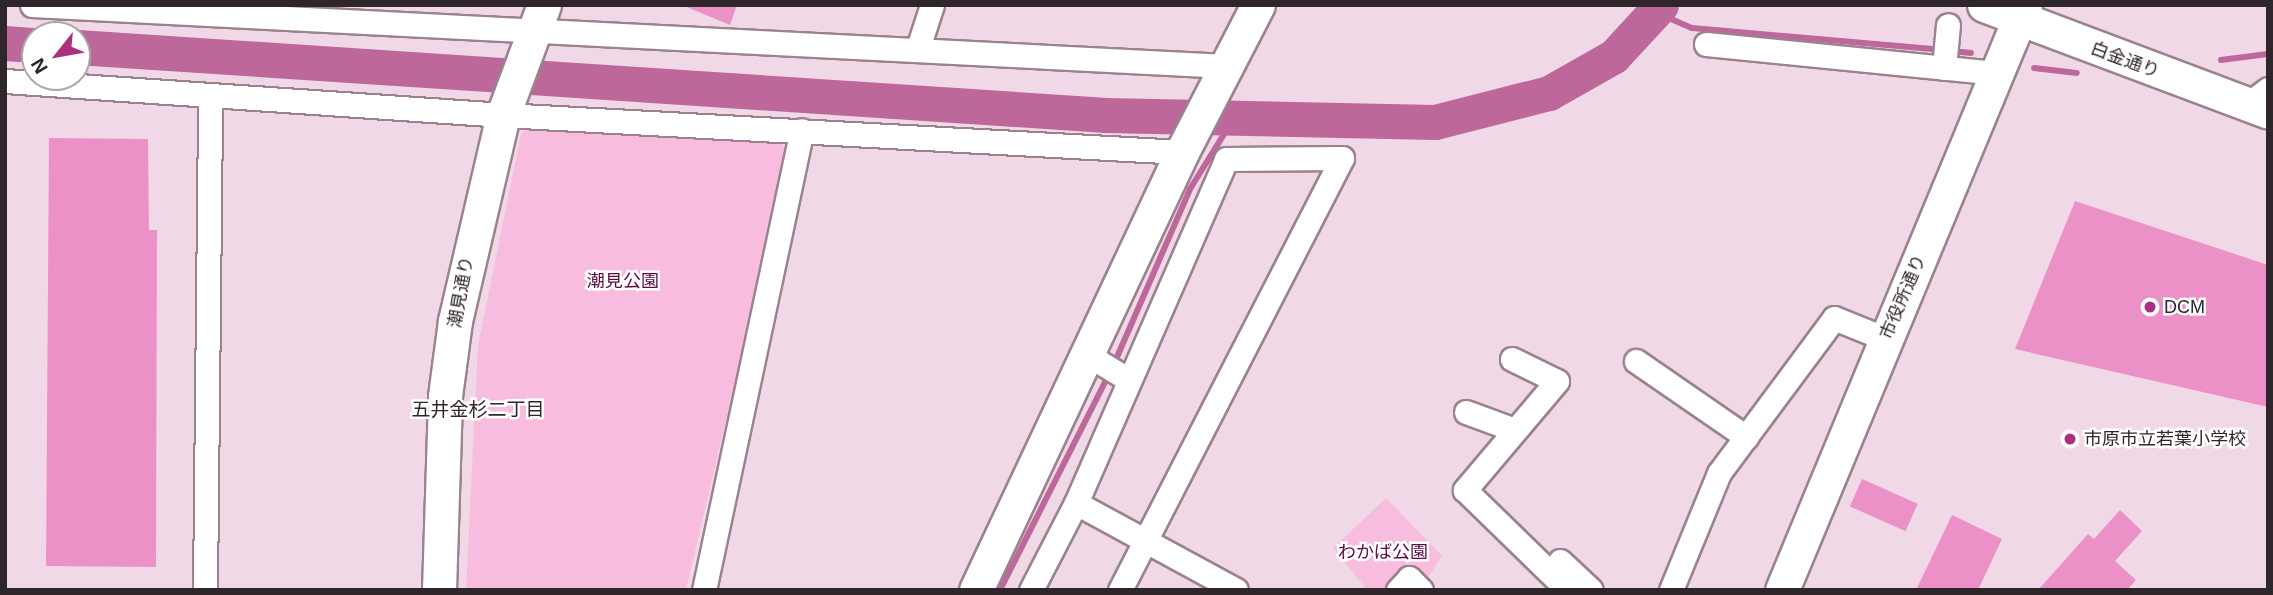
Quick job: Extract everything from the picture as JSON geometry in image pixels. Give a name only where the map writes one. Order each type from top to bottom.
[{"type":"street","points":[[32,5],[539,19],[918,48],[1226,66]]},
{"type":"street","points":[[918,48],[932,5]]},
{"type":"street","points":[[976,590],[1182,152],[1258,5]]},
{"type":"street","name":"白金通り","points":[[1984,5],[2022,12],[2261,102]]},
{"type":"street","name":"市役所通り","points":[[1782,590],[2022,12]]},
{"type":"street","name":"潮見通り","points":[[439,590],[445,397],[455,321],[503,116],[539,19]]},
{"type":"street","points":[[1944,68],[1948,25]]},
{"type":"street","points":[[1706,44],[1996,73]]},
{"type":"street","points":[[5,81],[503,116],[1182,152]]},
{"type":"street","points":[[205,590],[210,95]]},
{"type":"street","points":[[704,590],[802,130]]},
{"type":"street","points":[[1031,590],[1076,503],[1226,159],[1342,158],[1120,590]]},
{"type":"street","points":[[1671,590],[1719,473],[1834,318],[1886,339]]},
{"type":"street","points":[[1088,355],[1129,380]]},
{"type":"street","points":[[1512,359],[1557,382],[1465,490],[1568,590]]},
{"type":"street","points":[[1636,362],[1746,437]]},
{"type":"street","points":[[1466,412],[1516,430]]},
{"type":"street","points":[[1473,481],[1591,590]]},
{"type":"street","points":[[1076,503],[1236,590]]},
{"type":"street","points":[[1398,590],[1409,578],[1421,590]]},
{"type":"green space","name":"潮見公園","points":[[532,124],[779,141],[789,152],[686,590],[466,590],[478,345],[521,134]]},
{"type":"green space","name":"わかば公園","points":[[1386,498],[1442,556],[1420,589],[1367,590],[1333,548]]},
{"type":"building","points":[[682,5],[737,5],[730,25]]},
{"type":"building","points":[[49,138],[148,139],[149,230],[157,230],[156,567],[46,566]]},
{"type":"building","name":"DCM","points":[[2075,201],[2268,265],[2268,407],[2015,349]]},
{"type":"building","points":[[1862,479],[1918,504],[1906,531],[1850,506]]},
{"type":"building","points":[[2120,510],[2142,531],[2115,561],[2136,580],[2127,590],[2038,590],[2088,534],[2094,539]]},
{"type":"building","points":[[1952,515],[2002,539],[1978,590],[1916,590]]},
{"type":"waterway","points":[[91,48],[1106,115],[1435,122],[1549,93],[1614,56],[1661,5]]},
{"type":"waterway","points":[[1655,12],[1692,28],[1941,50]]},
{"type":"waterway","points":[[5,43],[21,44]]},
{"type":"waterway","points":[[1952,51],[1971,53]]},
{"type":"waterway","points":[[2221,60],[2268,54]]},
{"type":"waterway","points":[[2034,68],[2077,73]]},
{"type":"waterway","points":[[1114,364],[1190,189],[1234,118]]},
{"type":"waterway","points":[[1000,590],[1109,374]]},
{"type":"place","name":"DCM","points":[[2150,307]]},
{"type":"place","name":"市原市立若葉小学校","points":[[2070,439]]},
{"type":"district","name":"五井金杉二丁目","points":[[478,410]]}]
